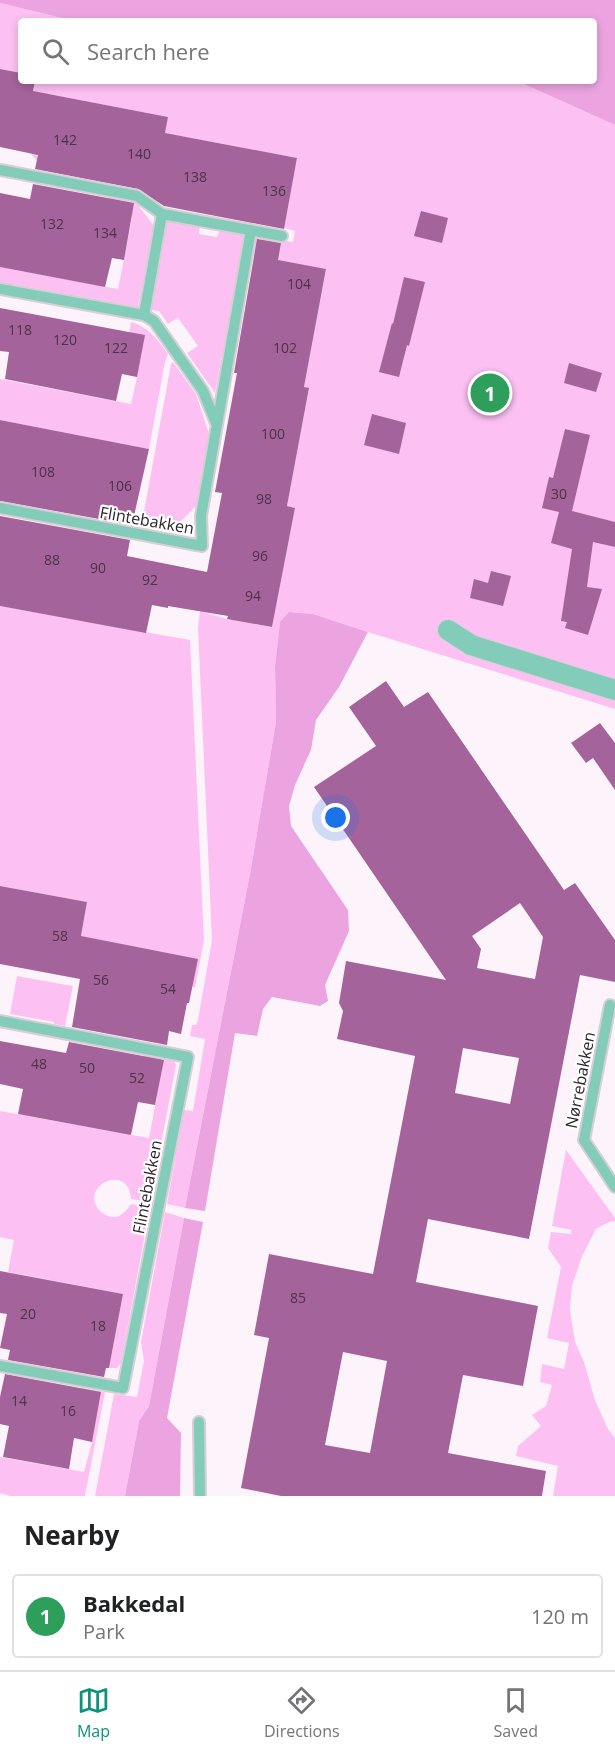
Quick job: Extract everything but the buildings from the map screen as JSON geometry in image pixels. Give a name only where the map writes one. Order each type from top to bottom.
[{"type":"street","points":[[448,630],[471,645],[615,690]]},
{"type":"lane","points":[[0,170],[137,196],[162,214],[282,236]]},
{"type":"lane","points":[[144,315],[162,214]]},
{"type":"lane","name":"Flintebakken","points":[[0,508],[202,546],[201,516],[251,230]]},
{"type":"lane","points":[[0,289],[144,315],[154,321],[203,391],[216,423]]},
{"type":"lane","name":"Nørrebakken","points":[[610,1005],[584,1140],[615,1187]]},
{"type":"lane","name":"Flintebakken","points":[[0,1021],[188,1057],[123,1388],[0,1366]]},
{"type":"lane","points":[[199,1422],[200,1496]]},
{"type":"shaded area","points":[[0,0],[615,0],[615,125],[524,84],[597,84],[597,18],[62,18],[0,3]]},
{"type":"shaded area","points":[[0,3],[62,18],[18,18],[18,72],[0,69]]},
{"type":"shaded area","points":[[34,84],[524,84],[615,125],[615,709],[313,614],[289,612],[280,623],[275,666],[276,722],[250,874],[185,1208],[167,1204],[184,1110],[193,1111],[205,1039],[190,1036],[192,1025],[196,1025],[198,1020],[212,940],[198,628],[200,611],[227,619],[272,627],[295,508],[287,506],[309,389],[304,387],[326,270],[252,256],[256,236],[293,242],[295,231],[284,228],[297,158],[180,136],[159,161],[168,117],[48,94],[37,161],[23,144]]},
{"type":"shaded area","points":[[110,197],[135,201],[154,226],[138,307],[0,282],[0,267],[118,289],[132,218],[106,213]]},
{"type":"shaded area","points":[[167,220],[200,225],[199,234],[217,237],[220,229],[245,234],[215,393],[187,353],[198,346],[178,318],[168,324],[159,311],[150,310]]},
{"type":"shaded area","points":[[131,322],[148,331],[168,354],[149,449],[0,420],[0,379],[131,404],[137,377],[129,333]]},
{"type":"shaded area","points":[[173,362],[196,394],[209,434],[196,506],[180,522],[143,517]]},
{"type":"shaded area","points":[[0,606],[190,640],[204,940],[195,988],[81,936],[87,902],[0,886]]},
{"type":"shaded area","points":[[289,612],[313,614],[368,632],[339,687],[316,720],[311,750],[295,785],[289,806],[291,826],[348,910],[349,931],[325,985],[328,1001],[320,1006],[272,997],[263,1009],[257,1036],[235,1033],[205,1211],[185,1208],[250,874],[276,722],[275,666],[280,622]]},
{"type":"shaded area","points":[[17,976],[73,986],[65,1026],[10,1014]]},
{"type":"shaded area","points":[[145,1053],[173,1059],[176,1065],[150,1202],[131,1199],[128,1188],[122,1182],[115,1180],[107,1181],[95,1193],[95,1201],[99,1210],[111,1217],[120,1215],[131,1204],[150,1207],[121,1363],[117,1368],[109,1368],[123,1294],[8,1272],[14,1240],[0,1237],[0,1111],[149,1138],[163,1064],[144,1060]]},
{"type":"shaded area","points":[[566,1150],[615,1218],[615,1221],[596,1229],[582,1256],[572,1286],[570,1310],[575,1342],[584,1362],[595,1400],[608,1429],[615,1438],[615,1496],[553,1496],[558,1466],[516,1456],[518,1446],[541,1426],[532,1415],[546,1406],[552,1385],[540,1382],[542,1364],[564,1369],[569,1343],[547,1338],[561,1267],[548,1248],[551,1232],[571,1234],[571,1230],[552,1226]]},
{"type":"shaded area","points":[[165,1212],[184,1218],[149,1406],[139,1421],[125,1496],[95,1496],[114,1394],[137,1397],[144,1361],[141,1342]]},
{"type":"shaded area","points":[[184,1218],[203,1222],[167,1418],[181,1433],[180,1496],[125,1496],[139,1421],[149,1406]]},
{"type":"shaded area","points":[[82,1388],[105,1392],[85,1496],[10,1496],[0,1493],[0,1457],[84,1472],[92,1442],[80,1395]]},
{"type":"place","name":"Bakkedal","points":[[490,393]]}]
